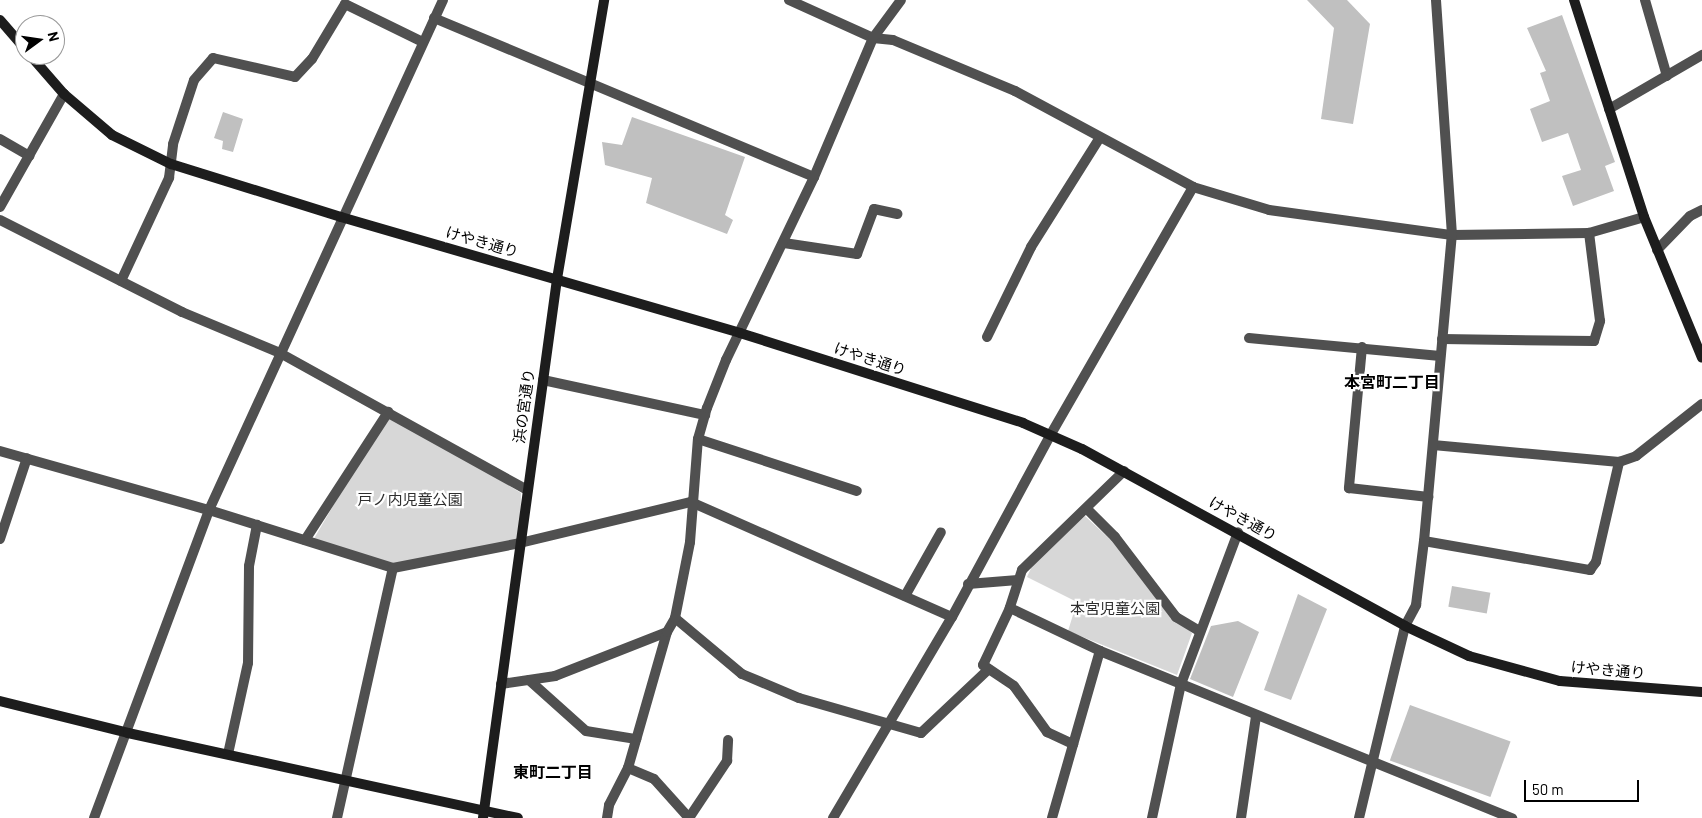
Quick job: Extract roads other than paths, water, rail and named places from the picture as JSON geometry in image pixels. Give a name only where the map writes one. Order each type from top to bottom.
[{"type":"street","points":[[94,818],[128,733],[209,510],[341,217],[443,0]]},
{"type":"street","name":"浜の宮通り","points":[[484,814],[556,279],[604,0]]},
{"type":"street","points":[[789,0],[874,38],[893,40],[1015,91],[1099,139],[1193,187],[1269,210],[1452,235],[1589,233],[1644,217]]},
{"type":"street","points":[[607,818],[609,805],[628,768],[667,632],[675,618],[690,542],[691,502],[698,439],[705,415],[740,333],[814,178],[874,38],[901,0]]},
{"type":"street","points":[[1359,818],[1405,626],[1416,606],[1424,541],[1452,235],[1436,0]]},
{"type":"street","points":[[1574,0],[1644,217],[1657,250],[1698,337],[1702,358]]},
{"type":"street","points":[[1645,0],[1667,76]]},
{"type":"street","points":[[121,281],[169,178],[172,144],[194,80],[213,58],[295,77],[312,59],[345,4],[423,42]]},
{"type":"street","points":[[434,18],[589,85],[814,178]]},
{"type":"street","points":[[0,20],[15,37]]},
{"type":"street","points":[[1609,109],[1702,55]]},
{"type":"street","name":"けやき通り","points":[[39,65],[64,94],[112,135],[171,164],[341,217],[740,333],[958,401],[1051,434],[1238,532],[1405,626],[1469,656],[1536,676],[1702,692]]},
{"type":"street","points":[[0,207],[64,94]]},
{"type":"street","points":[[987,337],[1031,247],[1099,139]]},
{"type":"street","points":[[0,140],[30,156]]},
{"type":"street","points":[[833,818],[952,616],[1051,434],[1193,187]]},
{"type":"street","points":[[784,243],[856,254],[874,209],[897,214]]},
{"type":"street","points":[[1657,250],[1690,216],[1702,210]]},
{"type":"street","points":[[0,220],[121,281],[280,353],[527,490]]},
{"type":"street","points":[[1442,339],[1594,341],[1600,321],[1589,233]]},
{"type":"street","points":[[1249,338],[1362,347],[1440,356]]},
{"type":"street","points":[[1362,347],[1348,488],[1428,497]]},
{"type":"street","points":[[543,380],[705,415]]},
{"type":"street","points":[[1433,444],[1619,462],[1636,456],[1702,404]]},
{"type":"street","points":[[305,540],[388,412]]},
{"type":"street","points":[[698,439],[857,491]]},
{"type":"street","points":[[0,451],[209,510],[393,568],[520,543],[691,502],[952,616]]},
{"type":"street","points":[[0,539],[27,458]]},
{"type":"street","points":[[1424,541],[1590,570],[1596,562],[1619,462]]},
{"type":"street","points":[[1073,744],[1047,732],[1014,686],[983,665],[1010,608],[1022,570],[1088,510],[1124,471]]},
{"type":"street","points":[[1088,510],[1120,543],[1176,617],[1199,630]]},
{"type":"street","points":[[228,754],[248,662],[249,566],[257,525]]},
{"type":"street","points":[[905,596],[941,532]]},
{"type":"street","points":[[1152,818],[1180,684],[1238,532]]},
{"type":"street","points":[[337,818],[348,778],[393,568]]},
{"type":"street","points":[[968,584],[1018,580]]},
{"type":"street","points":[[1010,608],[1100,651],[1256,716],[1372,760],[1512,818]]},
{"type":"street","points":[[675,618],[742,674],[799,698],[921,733],[989,669]]},
{"type":"street","points":[[501,684],[555,676],[667,632]]},
{"type":"street","points":[[1052,818],[1100,651]]},
{"type":"street","points":[[528,680],[586,731],[636,739]]},
{"type":"street","points":[[0,701],[128,733],[348,778],[484,814],[518,818]]},
{"type":"street","points":[[1241,818],[1256,716]]},
{"type":"street","points":[[628,768],[654,779],[689,818],[727,762],[728,740]]},
{"type":"district","name":"本宮町二丁目","points":[[1392,382]]},
{"type":"district","name":"東町二丁目","points":[[553,772]]},
{"type":"park label","name":"戸ノ内児童公園","points":[[410,500]]},
{"type":"park label","name":"本宮児童公園","points":[[1115,609]]}]
